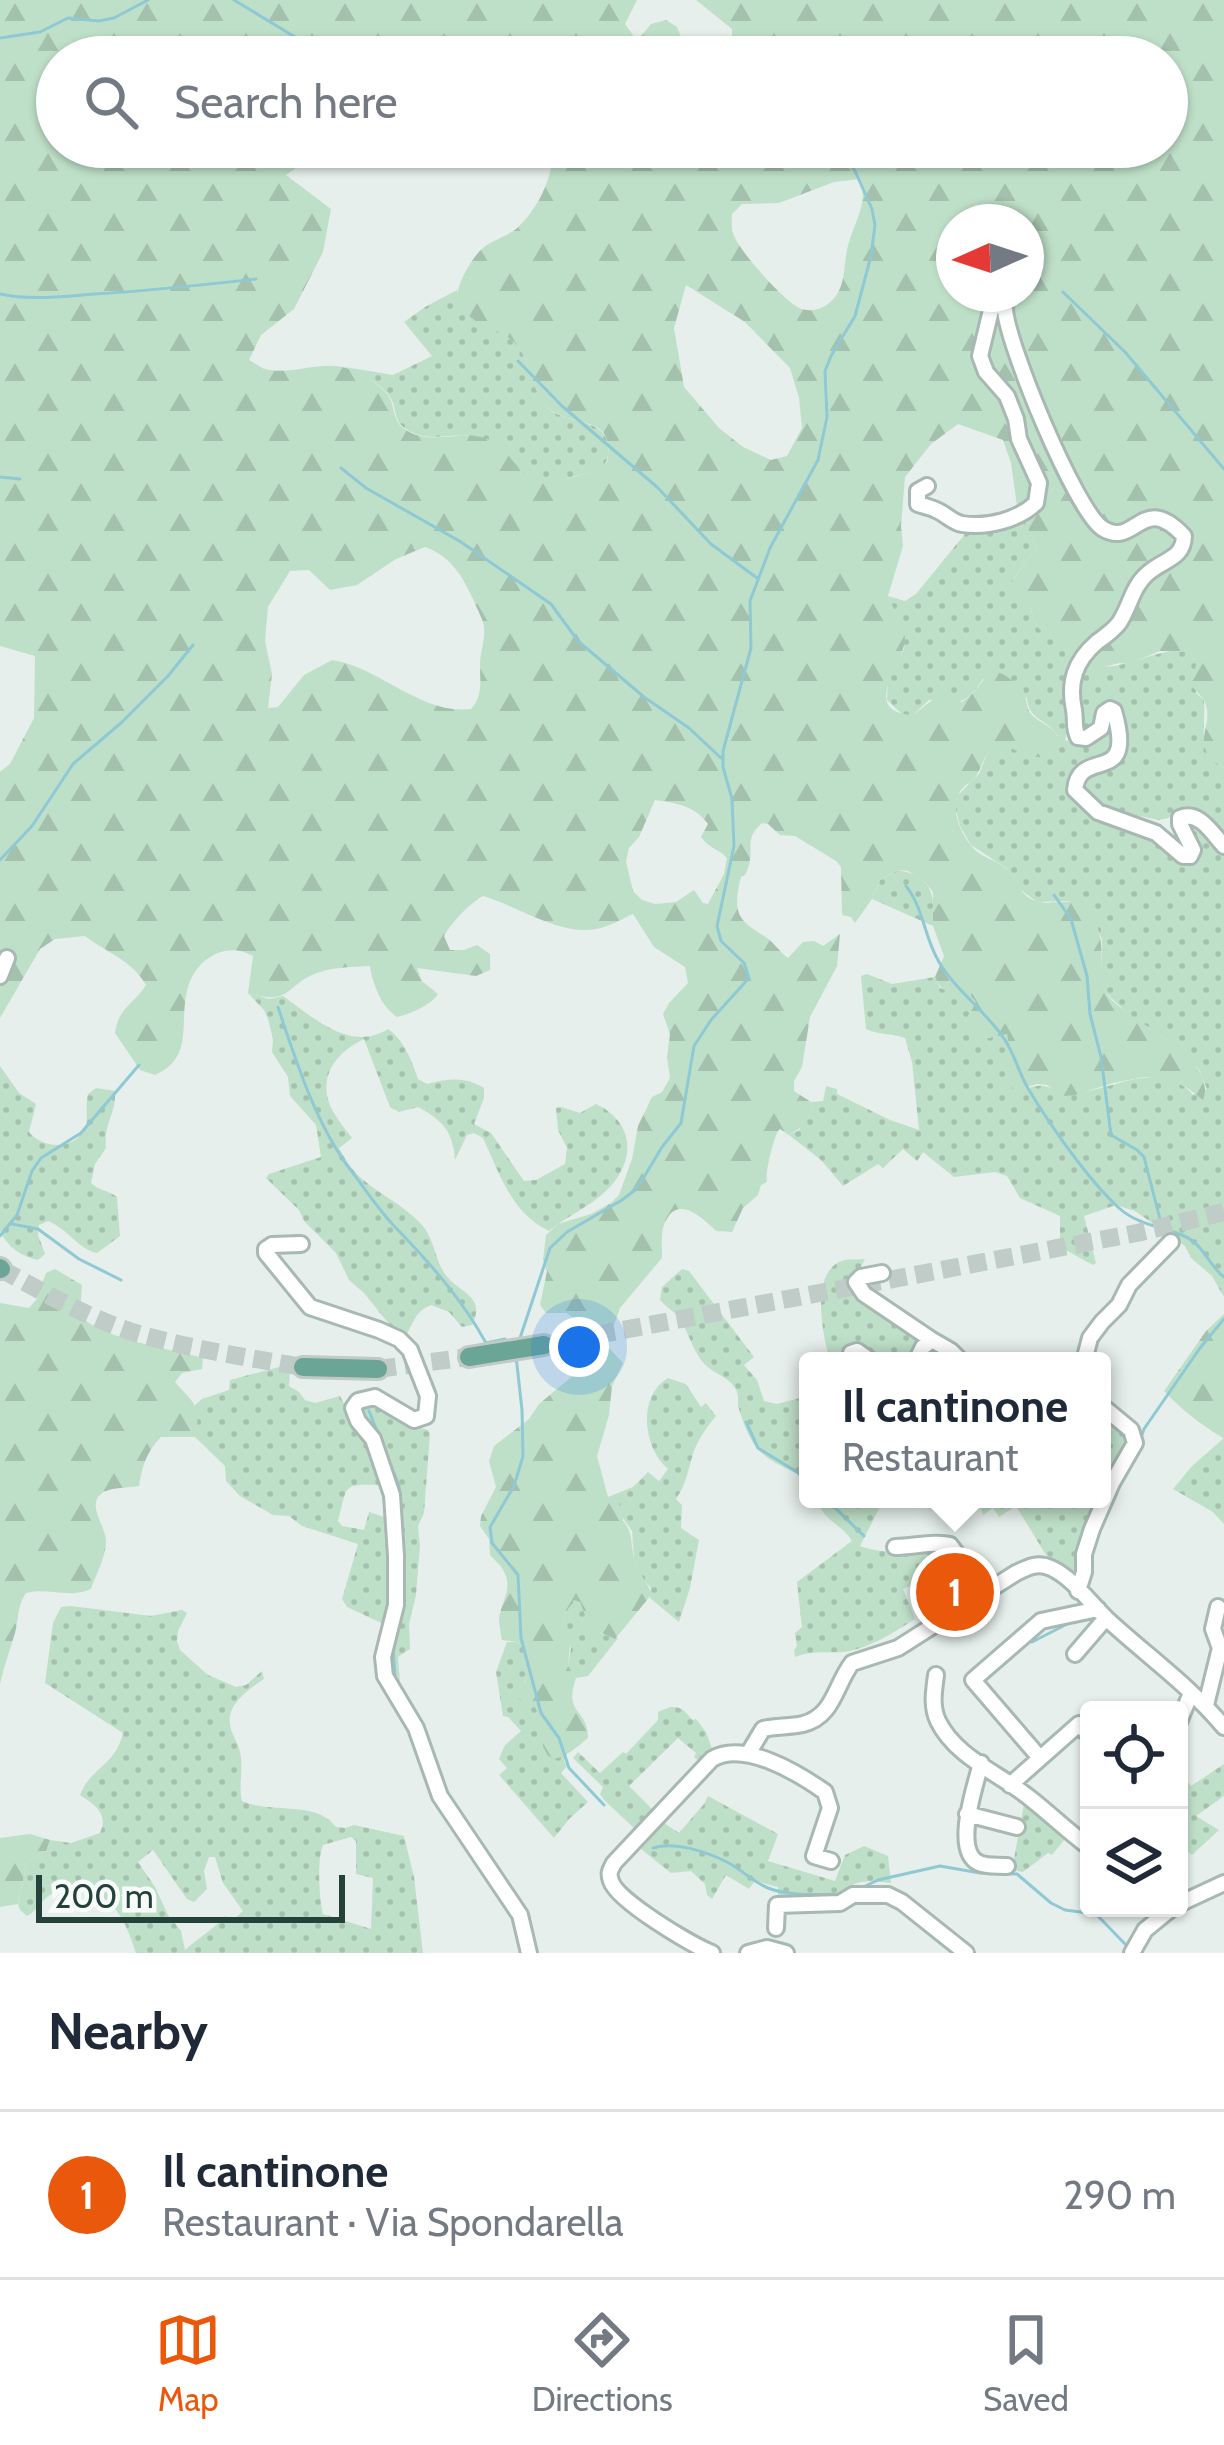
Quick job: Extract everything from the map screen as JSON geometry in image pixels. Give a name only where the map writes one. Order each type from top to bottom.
[{"type":"main road","points":[[469,1357],[544,1345]]},
{"type":"main road","points":[[303,1367],[378,1370]]},
{"type":"street","points":[[926,486],[918,491],[917,504],[963,524],[1018,516],[1036,502],[1039,483],[1019,439],[1016,419],[980,356],[992,306],[1001,304],[1048,435],[1091,515],[1113,532],[1160,517],[1184,536],[1178,556],[1150,570],[1140,581],[1119,623],[1089,649],[1074,673],[1070,698],[1078,737],[1086,738],[1101,728],[1104,713],[1110,709],[1122,743],[1116,756],[1080,774],[1075,790],[1098,812],[1156,833],[1187,857],[1193,850],[1180,824],[1183,816],[1196,817],[1224,846]]},
{"type":"street","points":[[0,976],[8,958]]},
{"type":"street","points":[[1086,1352],[1090,1338],[1131,1284],[1171,1242]]},
{"type":"street","points":[[301,1244],[268,1246],[266,1253],[310,1307],[399,1339],[415,1357],[428,1396],[426,1416],[420,1420],[374,1397],[358,1401],[353,1408],[373,1439],[392,1495],[396,1605],[383,1669],[416,1727],[440,1796],[520,1915],[529,1953]]},
{"type":"street","points":[[882,1273],[856,1282],[864,1294],[952,1352]]},
{"type":"street","points":[[920,1352],[932,1340]]},
{"type":"street","points":[[1111,1413],[1131,1430],[1135,1442],[1111,1485]]},
{"type":"street","points":[[1078,1591],[1084,1554],[1101,1508]]},
{"type":"street","points":[[895,1547],[950,1545],[974,1600]]},
{"type":"street","points":[[748,1754],[763,1729],[801,1725],[829,1708],[851,1663],[898,1648],[1029,1566],[1040,1565],[1078,1591],[1224,1727]]},
{"type":"street","points":[[1205,1705],[1220,1648],[1213,1629],[1218,1607]]},
{"type":"street","points":[[1075,1654],[1102,1613]]},
{"type":"street","points":[[1040,1758],[973,1680],[1041,1621],[1102,1613]]},
{"type":"street","points":[[936,1675],[933,1704],[956,1745],[1080,1839]]},
{"type":"street","points":[[1188,1702],[1192,1693]]},
{"type":"street","points":[[1010,1785],[1080,1725]]},
{"type":"street","points":[[712,1953],[619,1894],[610,1871],[712,1760],[722,1754],[748,1754],[825,1792],[830,1808],[814,1856],[831,1861]]},
{"type":"street","points":[[981,1763],[966,1841],[977,1862],[1007,1866]]},
{"type":"street","points":[[968,1814],[1017,1827]]},
{"type":"street","points":[[1188,1900],[1224,1883]]},
{"type":"street","points":[[776,1928],[777,1904],[839,1904],[854,1895],[888,1895],[966,1953]]},
{"type":"street","points":[[1132,1953],[1145,1930],[1161,1917]]},
{"type":"street","points":[[748,1953],[766,1948],[786,1953]]},
{"type":"green space","points":[[0,0],[637,0],[625,24],[633,36],[36,36],[36,168],[296,168],[286,175],[331,209],[323,252],[294,309],[261,335],[249,360],[275,371],[349,369],[385,391],[399,424],[411,433],[476,436],[501,448],[526,474],[552,481],[587,473],[607,462],[605,435],[599,428],[547,407],[514,342],[473,319],[458,296],[463,277],[479,252],[516,229],[538,202],[551,168],[1188,168],[1188,36],[732,36],[732,29],[696,0],[1224,0],[1224,768],[1206,751],[1207,710],[1190,683],[1197,662],[1190,652],[1160,651],[1129,664],[1088,668],[1043,633],[1029,605],[1010,593],[1011,583],[1037,547],[1017,506],[1003,440],[958,424],[931,444],[905,477],[903,546],[888,596],[904,622],[905,634],[886,700],[899,713],[913,715],[935,699],[962,702],[992,671],[1023,688],[1031,714],[1058,737],[1054,747],[1043,757],[1006,747],[987,754],[975,778],[957,797],[961,829],[974,849],[1005,868],[1030,899],[1077,903],[1089,911],[1100,934],[1105,990],[1187,1056],[1205,1084],[1203,1100],[1166,1079],[1145,1077],[1075,1095],[1065,1096],[1037,1084],[1016,1090],[1006,1079],[1007,1034],[988,1038],[968,1033],[965,1022],[976,1002],[969,994],[944,990],[935,977],[944,956],[933,926],[933,892],[925,882],[898,870],[880,880],[855,923],[842,915],[841,867],[836,861],[762,823],[751,839],[750,861],[739,885],[741,917],[788,958],[803,942],[823,946],[840,934],[837,966],[810,1017],[802,1067],[794,1081],[794,1091],[813,1108],[803,1126],[789,1135],[778,1131],[767,1182],[743,1208],[732,1232],[716,1231],[688,1210],[674,1211],[668,1217],[662,1232],[662,1258],[620,1308],[608,1347],[623,1363],[612,1386],[597,1456],[608,1497],[622,1508],[634,1558],[652,1594],[615,1639],[590,1628],[580,1602],[574,1600],[563,1617],[571,1635],[568,1666],[576,1678],[572,1699],[588,1738],[567,1754],[554,1758],[545,1750],[542,1739],[547,1733],[535,1707],[518,1696],[530,1669],[529,1658],[518,1642],[502,1640],[499,1619],[506,1577],[490,1555],[489,1539],[480,1526],[496,1487],[489,1461],[494,1446],[575,1374],[582,1347],[575,1320],[567,1313],[546,1313],[540,1305],[547,1271],[543,1260],[546,1235],[558,1224],[591,1214],[619,1195],[638,1126],[652,1097],[662,1092],[670,1078],[670,1034],[663,1014],[688,983],[685,967],[654,947],[633,914],[605,927],[582,930],[483,896],[444,936],[450,950],[477,945],[490,954],[490,970],[476,976],[417,968],[422,981],[438,994],[397,1017],[379,994],[370,966],[326,970],[281,995],[263,997],[248,993],[253,956],[222,952],[196,970],[187,991],[180,1050],[155,1075],[140,1070],[115,1033],[123,1012],[146,985],[126,963],[85,936],[55,939],[40,949],[0,1018],[0,772],[10,764],[34,718],[35,656],[0,646]],"holes":[[[860,179],[863,196],[839,291],[820,308],[795,305],[743,251],[733,233],[732,214],[742,204],[779,203],[834,182]],[[686,285],[745,322],[790,368],[802,428],[787,456],[771,460],[743,447],[719,428],[684,387],[674,328]],[[425,547],[455,568],[481,617],[480,688],[471,709],[435,705],[367,671],[332,660],[304,675],[278,707],[268,708],[272,674],[265,641],[268,607],[290,571],[309,570],[330,590],[357,585],[396,559]],[[655,800],[697,813],[708,824],[701,837],[727,858],[708,904],[694,890],[676,902],[655,904],[633,891],[626,862],[629,848]]]},
{"type":"green space","points":[[666,20],[681,36],[641,36],[651,24]]},
{"type":"green space","points":[[457,290],[473,317],[516,344],[549,409],[603,433],[608,454],[602,466],[565,479],[542,481],[526,475],[502,450],[484,440],[415,434],[399,422],[386,392],[345,367],[393,375],[432,356],[404,322]]},
{"type":"green space","points":[[1024,519],[1037,547],[1011,583],[1029,605],[1036,625],[1075,658],[1065,688],[1065,740],[1075,743],[1109,715],[1116,749],[1074,774],[1073,794],[1190,863],[1200,854],[1188,821],[1224,850],[1224,1297],[1185,1246],[1135,1211],[1116,1205],[1084,1216],[1093,1265],[1060,1247],[1060,1216],[1020,1198],[1007,1176],[995,1172],[954,1177],[923,1152],[917,1161],[903,1149],[883,1168],[878,1164],[843,1186],[821,1160],[789,1135],[799,1130],[813,1108],[811,1102],[823,1101],[826,1086],[919,1130],[905,1038],[866,1029],[861,976],[867,974],[892,984],[935,977],[940,988],[969,994],[976,1002],[965,1022],[988,1038],[1007,1033],[1010,1044],[1005,1065],[1027,1089],[1041,1086],[1083,1092],[1154,1077],[1181,1085],[1193,1095],[1207,1089],[1199,1069],[1105,992],[1102,939],[1089,911],[1068,901],[1037,902],[1018,888],[1006,868],[971,845],[960,826],[957,796],[979,774],[987,754],[1058,737],[1031,711],[1027,698],[983,679],[966,698],[929,700],[913,715],[903,715],[887,700],[888,678],[904,649],[904,622],[888,596],[905,601],[916,594],[969,529]]},
{"type":"green space","points":[[1181,650],[1197,661],[1196,693],[1204,700],[1206,747],[1224,768],[1224,838],[1192,809],[1159,820],[1128,818],[1103,811],[1079,790],[1079,779],[1119,762],[1127,745],[1115,706],[1096,726],[1079,725],[1073,696],[1081,663],[1106,667]]},
{"type":"green space","points":[[898,870],[925,882],[933,905],[933,926],[872,899],[880,880]]},
{"type":"green space","points":[[248,993],[269,999],[283,996],[346,1035],[374,1035],[388,1029],[403,1045],[418,1079],[427,1084],[462,1080],[484,1088],[474,1124],[491,1133],[524,1181],[536,1180],[565,1164],[567,1148],[558,1130],[556,1108],[561,1107],[580,1113],[596,1104],[609,1112],[625,1132],[623,1168],[599,1197],[549,1231],[516,1203],[483,1138],[467,1135],[455,1160],[445,1128],[418,1107],[399,1112],[390,1107],[364,1039],[353,1045],[336,1060],[327,1079],[329,1101],[352,1138],[339,1148],[361,1178],[421,1224],[445,1274],[476,1307],[472,1325],[462,1327],[449,1312],[431,1305],[419,1313],[407,1334],[397,1334],[349,1280],[336,1253],[266,1178],[321,1157],[316,1125],[290,1096],[288,1077],[272,1052],[268,1019]]},
{"type":"green space","points":[[0,1066],[19,1093],[36,1104],[29,1132],[51,1144],[69,1143],[82,1133],[88,1094],[96,1088],[115,1091],[106,1148],[95,1164],[91,1183],[117,1197],[120,1236],[97,1253],[48,1221],[39,1225],[45,1254],[38,1260],[15,1250],[0,1231]]},
{"type":"green space","points":[[865,1259],[854,1280],[923,1341],[917,1352],[862,1352],[856,1347],[853,1352],[828,1352],[822,1289],[833,1266]]},
{"type":"green space","points":[[55,1269],[82,1285],[80,1315],[103,1331],[203,1358],[202,1369],[182,1373],[175,1382],[194,1405],[197,1426],[195,1437],[161,1437],[146,1459],[139,1486],[101,1494],[96,1506],[106,1547],[91,1589],[26,1593],[0,1684],[0,1303],[29,1308],[46,1273]]},
{"type":"green space","points":[[682,1269],[689,1271],[754,1357],[744,1365],[757,1380],[764,1401],[777,1404],[799,1398],[799,1474],[756,1447],[735,1388],[704,1363],[680,1319],[660,1300],[662,1287]]},
{"type":"green space","points":[[1224,1314],[1223,1438],[1164,1391],[1206,1331]]},
{"type":"green space","points":[[290,1368],[289,1386],[305,1400],[315,1403],[340,1396],[378,1469],[380,1485],[348,1489],[338,1521],[364,1530],[369,1512],[384,1517],[389,1527],[388,1626],[347,1607],[342,1599],[358,1544],[302,1526],[289,1516],[273,1515],[240,1496],[226,1481],[225,1466],[195,1437],[195,1405],[202,1399],[229,1390],[230,1380]]},
{"type":"green space","points":[[668,1378],[686,1384],[701,1407],[706,1403],[716,1416],[696,1446],[676,1499],[682,1505],[681,1528],[699,1540],[679,1622],[650,1598],[651,1588],[634,1559],[632,1531],[608,1497],[633,1487],[648,1472],[659,1481],[668,1469],[653,1448],[647,1422],[651,1397]]},
{"type":"green space","points":[[368,1405],[382,1407],[430,1434],[410,1649],[398,1657],[401,1697],[387,1662],[396,1507],[359,1412]]},
{"type":"green space","points":[[1111,1417],[1125,1428],[1131,1443],[1111,1494]]},
{"type":"green space","points":[[1224,1438],[1224,1524],[1213,1512],[1173,1489]]},
{"type":"green space","points":[[821,1508],[879,1508],[860,1546],[944,1554],[955,1566],[903,1589],[915,1619],[889,1635],[852,1651],[795,1657],[795,1633],[802,1627],[797,1582],[852,1541]]},
{"type":"green space","points":[[1017,1508],[1105,1508],[1079,1575],[1072,1577],[1069,1567],[1046,1555]]},
{"type":"green space","points":[[574,1599],[597,1631],[618,1638],[588,1676],[576,1678],[568,1666],[571,1648],[563,1617]]},
{"type":"green space","points":[[61,1607],[151,1616],[182,1610],[187,1613],[178,1631],[180,1650],[208,1675],[236,1687],[262,1671],[264,1679],[240,1698],[230,1717],[241,1758],[242,1801],[317,1813],[336,1827],[354,1825],[404,1836],[423,1953],[136,1953],[122,1919],[99,1896],[56,1892],[27,1916],[20,1910],[27,1862],[46,1851],[50,1840],[71,1843],[100,1833],[102,1815],[80,1795],[115,1752],[123,1733],[45,1683],[53,1623]],"holes":[[[351,1837],[356,1841],[356,1874],[373,1878],[371,1929],[323,1914],[319,1879],[323,1845]],[[153,1850],[187,1899],[194,1902],[207,1889],[204,1871],[209,1857],[215,1857],[223,1883],[243,1911],[232,1921],[225,1916],[185,1950],[181,1931],[138,1862]]]},
{"type":"green space","points":[[507,1642],[518,1642],[531,1658],[533,1671],[524,1682],[548,1734],[542,1740],[561,1755],[567,1754],[567,1766],[561,1773],[588,1802],[554,1838],[499,1775],[507,1768],[499,1759],[505,1745],[521,1731],[503,1716],[496,1672]]},
{"type":"green space","points":[[670,1707],[696,1719],[712,1749],[699,1761],[678,1738],[629,1786],[652,1809],[634,1828],[604,1800],[603,1787],[573,1758],[578,1752],[600,1773],[626,1754],[658,1720],[658,1712]]},
{"type":"green space","points":[[1224,1764],[1224,1796],[1196,1816],[1219,1830],[1192,1855],[1188,1852],[1188,1782],[1191,1786]]},
{"type":"green space","points":[[708,1796],[778,1834],[768,1861],[835,1881],[845,1855],[864,1846],[888,1856],[891,1883],[862,1882],[838,1898],[789,1898],[778,1896],[778,1887],[755,1881],[749,1889],[726,1875],[712,1899],[691,1871],[671,1873],[641,1849],[664,1823],[679,1833]]},
{"type":"green space","points":[[1025,1798],[1068,1835],[1052,1855],[1048,1853],[1023,1872],[1012,1870]]},
{"type":"green space","points":[[30,1834],[50,1840],[46,1851],[27,1862],[18,1904],[0,1907],[0,1838]]},
{"type":"waterway","points":[[0,38],[40,32],[68,18],[114,18],[148,0]]},
{"type":"waterway","points":[[234,0],[293,36]]},
{"type":"waterway","points":[[519,1341],[550,1248],[567,1232],[635,1190],[681,1123],[694,1046],[749,978],[744,963],[721,941],[717,926],[734,846],[723,751],[751,648],[750,601],[770,548],[818,460],[827,417],[825,371],[855,316],[871,256],[872,209],[853,168]]},
{"type":"waterway","points":[[0,294],[59,297],[256,279]]},
{"type":"waterway","points":[[1063,292],[1125,352],[1224,469]]},
{"type":"waterway","points":[[518,361],[562,406],[657,487],[711,544],[757,578]]},
{"type":"waterway","points":[[341,468],[551,604],[578,641],[721,758]]},
{"type":"waterway","points":[[0,477],[20,479]]},
{"type":"waterway","points":[[0,860],[32,826],[73,764],[121,723],[193,645]]},
{"type":"waterway","points":[[906,886],[939,962],[1005,1040],[1029,1090],[1083,1168],[1119,1208],[1194,1242],[1224,1277]]},
{"type":"waterway","points":[[1054,895],[1071,919],[1087,976],[1111,1135],[1144,1157],[1162,1227]]},
{"type":"waterway","points":[[278,1007],[316,1111],[349,1168],[444,1282],[486,1343],[505,1339]]},
{"type":"waterway","points":[[0,1236],[17,1215],[41,1158],[81,1133],[139,1065]]},
{"type":"waterway","points":[[12,1224],[38,1229],[79,1259],[121,1280]]},
{"type":"waterway","points":[[1140,1440],[1224,1319]]},
{"type":"waterway","points":[[516,1356],[523,1456],[514,1486],[490,1527],[492,1543],[518,1575],[521,1638],[541,1713],[559,1738],[569,1768],[604,1805]]},
{"type":"waterway","points":[[369,1411],[399,1486],[404,1590],[393,1649],[395,1676]]},
{"type":"waterway","points":[[746,1422],[758,1448],[799,1474]]},
{"type":"waterway","points":[[835,1508],[864,1536]]},
{"type":"waterway","points":[[1032,1642],[1073,1621]]},
{"type":"waterway","points":[[653,1848],[681,1847],[710,1855],[777,1891],[844,1894]]},
{"type":"waterway","points":[[859,1889],[940,1866],[1017,1874],[1051,1903],[1096,1914],[1126,1945]]},
{"type":"tunnel","points":[[544,1345],[1137,1233],[1224,1212]]},
{"type":"tunnel","points":[[1,1269],[127,1330],[303,1367]]},
{"type":"tunnel","points":[[378,1369],[469,1357]]},
{"type":"place","name":"Il cantinone","points":[[955,1592]]}]
